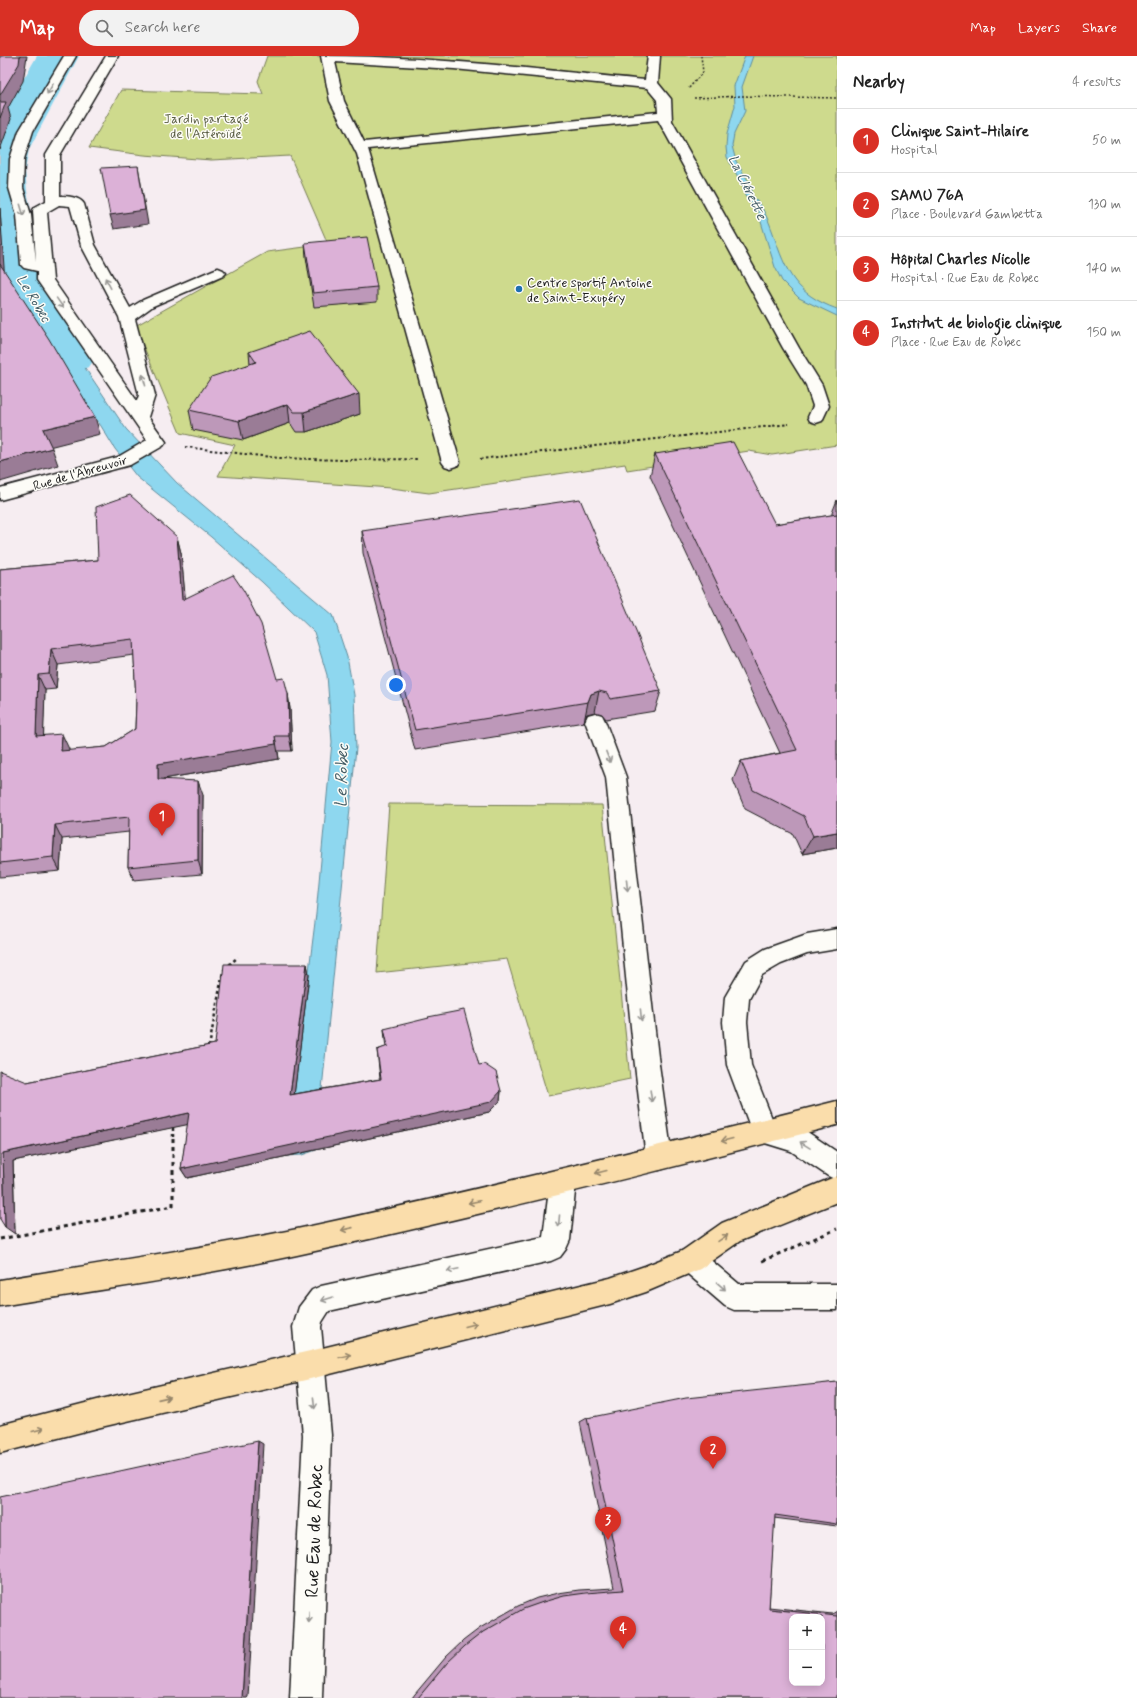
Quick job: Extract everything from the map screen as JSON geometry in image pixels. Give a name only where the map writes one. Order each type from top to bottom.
[{"type":"main road","points":[[0,1293],[158,1267],[295,1242],[563,1182],[837,1113]]},
{"type":"main road","points":[[0,1439],[101,1413],[610,1291],[646,1280],[691,1260],[731,1232],[837,1189]]},
{"type":"street","points":[[44,268],[29,265],[24,215],[16,188],[17,158],[26,131],[70,56]]},
{"type":"street","points":[[53,202],[53,155],[112,56]]},
{"type":"street","points":[[651,84],[654,56]]},
{"type":"street","points":[[451,462],[361,146],[337,102],[328,57],[454,65],[651,84],[664,99],[665,121],[791,348],[814,385],[821,406],[816,417]]},
{"type":"street","points":[[361,146],[664,116]]},
{"type":"street","points":[[140,418],[147,395],[127,317],[88,245],[76,204],[67,200],[53,202],[40,210],[45,280],[140,418],[157,442]]},
{"type":"street","points":[[127,317],[148,303],[218,273]]},
{"type":"street","name":"Rue de l'Abreuvoir","points":[[0,494],[124,461],[157,442]]},
{"type":"street","points":[[595,721],[616,777],[646,1057],[659,1158]]},
{"type":"street","points":[[837,939],[807,944],[773,956],[754,968],[737,996],[735,1022],[739,1065],[764,1131],[797,1140],[837,1167]]},
{"type":"street","name":"Rue Eau de Robec","points":[[306,1698],[317,1435],[307,1327],[309,1317],[322,1299],[551,1248],[557,1240],[563,1182]]},
{"type":"street","points":[[691,1260],[734,1297],[837,1297]]},
{"type":"path","points":[[664,99],[690,87],[699,77],[703,72],[701,56]]},
{"type":"path","points":[[664,99],[748,96],[837,98]]},
{"type":"path","points":[[157,442],[194,449],[279,458],[343,460],[409,458],[451,462],[802,422],[816,417]]},
{"type":"path","points":[[209,1049],[223,971],[238,957]]},
{"type":"path","points":[[0,1239],[172,1206],[172,1128]]},
{"type":"green space","name":"Centre sportif Antoine de Saint-Exupéry","points":[[267,56],[837,56],[837,445],[772,455],[749,451],[627,470],[625,464],[429,493],[391,488],[218,476],[235,445],[180,433],[135,326],[267,252],[328,244],[290,156],[211,160],[144,155],[89,148],[121,90],[263,94],[258,81]]},
{"type":"green space","points":[[389,804],[602,805],[630,1079],[548,1096],[507,959],[377,973]]},
{"type":"water","points":[[47,56],[63,56],[21,131],[14,158],[8,163],[8,190],[18,217],[22,263],[5,266],[0,221],[0,148],[12,119]]},
{"type":"water","name":"La Clérette","points":[[745,56],[753,56],[742,87],[745,111],[734,134],[732,146],[736,161],[752,187],[752,196],[765,213],[783,259],[794,280],[811,296],[837,309],[837,316],[799,298],[782,281],[775,267],[757,209],[745,196],[743,186],[727,157],[727,134],[735,106],[734,86]]},
{"type":"water","points":[[26,268],[28,277],[37,295],[126,429],[177,483],[333,615],[347,657],[354,695],[356,748],[321,1099],[319,1149],[302,1155],[286,1156],[316,914],[332,742],[327,675],[314,632],[262,582],[211,537],[137,477],[115,449],[101,426],[73,387],[23,307],[7,271]]},
{"type":"building","points":[[0,56],[20,56],[19,64],[0,95]]},
{"type":"building","points":[[0,102],[6,102],[0,118]]},
{"type":"building","points":[[138,166],[145,210],[110,215],[101,168]]},
{"type":"building","points":[[367,237],[377,287],[313,293],[305,243]]},
{"type":"building","points":[[0,264],[49,339],[95,417],[43,429],[52,448],[0,462]]},
{"type":"building","points":[[310,331],[359,394],[304,412],[294,412],[288,404],[239,421],[189,410],[211,377],[256,362],[249,352]]},
{"type":"building","points":[[733,442],[775,524],[837,514],[837,832],[813,836],[804,816],[753,790],[741,761],[797,750],[655,454]]},
{"type":"building","points":[[130,495],[177,537],[182,600],[233,575],[244,591],[261,624],[277,679],[284,678],[288,694],[289,736],[275,736],[276,744],[158,764],[158,779],[198,781],[198,860],[128,867],[129,817],[55,825],[53,857],[0,863],[0,569],[98,560],[96,507]],"holes":[[[133,639],[136,702],[135,729],[106,747],[61,751],[62,734],[36,736],[38,675],[49,674],[51,649]]]},
{"type":"building","points":[[580,499],[661,691],[610,699],[607,693],[599,691],[591,694],[588,702],[415,730],[362,531]]},
{"type":"building","points":[[224,964],[307,964],[290,1095],[381,1079],[377,1050],[388,1046],[384,1029],[429,1018],[428,1017],[464,1010],[479,1065],[484,1064],[496,1072],[501,1091],[491,1102],[181,1169],[189,1113],[3,1153],[5,1227],[0,1219],[0,1071],[27,1082],[215,1044]]},
{"type":"building","points":[[837,1382],[837,1524],[775,1515],[769,1609],[818,1614],[789,1614],[789,1686],[825,1686],[825,1615],[837,1616],[837,1698],[418,1698],[447,1663],[465,1646],[483,1632],[523,1609],[564,1596],[623,1590],[587,1418],[686,1398]]},
{"type":"building","points":[[258,1441],[242,1698],[0,1698],[0,1497]]},
{"type":"waterway","name":"Le Robec","points":[[58,56],[6,149],[2,170],[3,191],[13,240],[18,276],[70,355]]},
{"type":"place","name":"Centre sportif Antoine de Saint-Exupéry","points":[[519,289]]},
{"type":"place","name":"Clinique Saint-Hilaire","points":[[162,836]]},
{"type":"place","name":"SAMU 76A","points":[[713,1469]]},
{"type":"place","name":"Hôpital Charles Nicolle","points":[[608,1540]]},
{"type":"place","name":"Institut de biologie clinique","points":[[623,1649]]},
{"type":"park label","name":"Jardin partagé de l'Astéroïde","points":[[206,126]]}]
